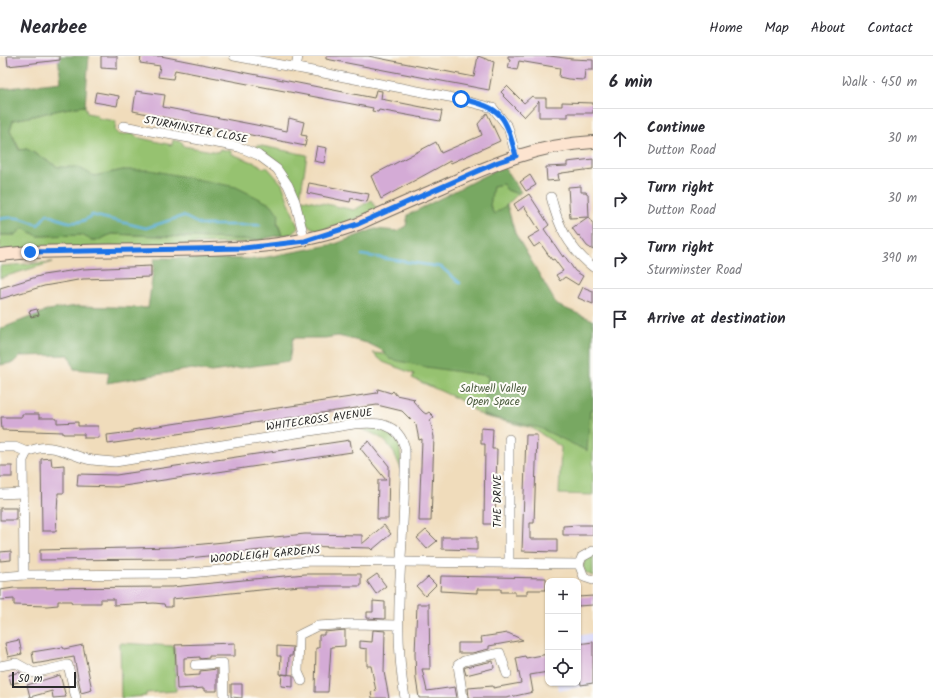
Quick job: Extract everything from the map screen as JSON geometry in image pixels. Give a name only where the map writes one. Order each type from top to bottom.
[{"type":"street","points":[[234,56],[449,97],[493,108],[508,126],[516,156]]},
{"type":"street","points":[[296,68],[298,56]]},
{"type":"street","name":"STURMINSTER CLOSE","points":[[123,126],[239,148],[258,155],[277,169],[288,185],[295,201],[305,241]]},
{"type":"street","points":[[0,254],[244,248],[305,241],[358,224],[498,162],[516,156],[568,144],[593,142]]},
{"type":"street","points":[[551,197],[556,218],[565,238],[578,254],[593,267]]},
{"type":"street","name":"WHITECROSS AVENUE","points":[[26,452],[35,448],[50,446],[88,459],[115,462],[354,424],[379,423],[395,431],[403,440],[405,448],[402,563],[398,625],[405,698]]},
{"type":"street","name":"THE DRIVE","points":[[508,563],[509,439]]},
{"type":"street","points":[[0,446],[15,447],[26,452],[23,460],[24,575]]},
{"type":"street","points":[[0,494],[23,493]]},
{"type":"street","points":[[593,551],[582,557],[579,564],[582,573],[589,579],[593,580]]},
{"type":"street","name":"WOODLEIGH GARDENS","points":[[0,576],[180,574],[310,561],[579,564]]},
{"type":"street","points":[[302,681],[298,672],[299,635],[317,626],[353,624],[398,625]]},
{"type":"street","points":[[463,698],[458,665],[464,661],[500,653],[507,674]]},
{"type":"street","points":[[0,666],[16,662],[34,673],[68,665],[76,698]]},
{"type":"street","points":[[195,665],[223,663],[224,698]]},
{"type":"shaded area","points":[[593,633],[593,685],[559,691],[558,686],[581,686],[581,635]]},
{"type":"green space","points":[[58,56],[89,56],[85,106],[67,108],[13,120],[10,130],[19,150],[27,149],[58,167],[78,167],[94,176],[123,170],[150,170],[236,187],[272,205],[279,215],[277,223],[282,235],[258,240],[111,234],[99,240],[91,240],[82,235],[38,236],[23,228],[15,235],[0,235],[0,89],[61,82]]},
{"type":"green space","points":[[85,106],[87,113],[97,115],[98,118],[116,121],[115,131],[119,135],[134,133],[136,137],[172,145],[173,140],[182,142],[183,146],[218,152],[220,149],[231,151],[232,154],[258,164],[263,168],[267,167],[282,184],[298,227],[292,234],[282,235],[272,205],[261,200],[123,170],[94,176],[77,168],[58,167],[27,149],[20,150],[10,130],[13,120],[67,108]]},
{"type":"green space","points":[[257,145],[307,155],[300,198],[292,181],[283,169],[257,149]]},
{"type":"green space","points":[[503,166],[521,192],[518,194],[507,190],[503,184],[493,186],[490,206],[494,214],[507,205],[515,233],[557,305],[593,320],[593,409],[590,410],[587,451],[540,428],[483,415],[488,376],[426,367],[390,359],[380,349],[367,343],[338,336],[325,338],[293,338],[289,361],[211,372],[192,369],[107,383],[109,372],[74,369],[69,355],[20,356],[13,363],[0,365],[0,329],[48,310],[77,306],[148,308],[155,258],[257,259],[335,244],[375,229],[397,231],[406,226],[408,215]]},
{"type":"green space","points":[[503,184],[507,190],[518,194],[507,205],[494,214],[490,206],[493,186]]},
{"type":"green space","points":[[303,199],[354,210],[372,200],[377,210],[348,222],[319,231],[305,224],[301,208]]},
{"type":"green space","points":[[23,228],[38,236],[82,235],[91,240],[99,240],[111,234],[264,239],[265,242],[0,250],[0,235],[15,235]]},
{"type":"green space","points":[[53,262],[0,278],[0,266]]},
{"type":"green space","name":"Saltwell Valley Open Space","points":[[373,353],[437,358],[555,393],[593,409],[593,495],[559,494],[561,447],[532,428],[483,416],[458,399],[412,378],[414,374],[383,362]]},
{"type":"green space","points":[[361,429],[381,429],[388,432],[397,440],[401,469],[394,453],[387,443]]},
{"type":"green space","points":[[593,554],[593,576],[586,573],[583,567],[585,559]]},
{"type":"green space","points":[[120,643],[174,646],[176,691],[146,693],[146,696],[121,698]]},
{"type":"building","points":[[7,56],[60,56],[60,60],[8,66]]},
{"type":"building","points":[[101,56],[117,56],[117,69],[101,68]]},
{"type":"building","points":[[141,56],[161,56],[374,98],[376,90],[382,91],[381,99],[442,111],[440,121],[379,110],[378,112],[372,111],[373,108],[175,70],[173,79],[158,77],[160,66],[140,63]]},
{"type":"building","points":[[326,56],[368,56],[474,77],[478,56],[494,62],[489,90],[326,59]]},
{"type":"building","points":[[508,56],[550,56],[593,60],[593,70],[585,70],[584,80],[568,79],[559,77],[560,68],[519,61],[517,70],[508,68],[510,60],[508,59]]},
{"type":"building","points":[[507,86],[524,103],[532,96],[535,98],[546,98],[546,106],[562,106],[562,102],[593,103],[593,113],[568,113],[568,117],[539,117],[539,101],[524,117],[503,96],[504,95],[501,92]]},
{"type":"building","points":[[136,91],[165,95],[163,107],[287,131],[289,118],[304,122],[301,135],[307,136],[305,146],[133,111]]},
{"type":"building","points":[[96,92],[119,96],[117,106],[94,102]]},
{"type":"building","points":[[487,113],[500,141],[451,163],[450,161],[381,199],[371,176],[436,142],[441,153],[482,135],[478,124]]},
{"type":"building","points":[[317,146],[327,148],[324,163],[314,161]]},
{"type":"building","points":[[593,159],[593,169],[558,174],[559,180],[547,181],[546,167],[567,166],[567,162]]},
{"type":"building","points":[[530,175],[536,185],[526,191],[520,182]]},
{"type":"building","points":[[309,183],[369,194],[367,202],[351,198],[350,202],[307,193]]},
{"type":"building","points":[[581,186],[581,192],[586,192],[588,195],[589,217],[593,224],[593,250],[587,246],[572,228],[588,217],[570,218],[568,187]]},
{"type":"building","points":[[529,194],[549,225],[544,229],[563,257],[564,255],[575,271],[583,276],[578,285],[565,277],[560,281],[556,275],[563,271],[554,259],[552,260],[540,243],[534,247],[528,238],[540,231],[524,206],[518,211],[514,204]]},
{"type":"building","points":[[151,266],[151,277],[83,279],[44,286],[0,299],[0,288],[43,275],[83,269]]},
{"type":"building","points":[[583,287],[593,291],[593,304],[578,298]]},
{"type":"building","points":[[37,309],[39,315],[31,317],[29,311]]},
{"type":"building","points":[[378,389],[391,393],[393,391],[396,395],[415,399],[413,401],[423,412],[426,414],[429,412],[434,417],[430,420],[434,437],[431,521],[419,521],[422,439],[419,440],[416,425],[402,411],[377,405],[108,444],[107,435],[377,393]]},
{"type":"building","points":[[22,414],[39,414],[39,418],[57,419],[57,423],[78,422],[78,426],[98,426],[99,438],[84,438],[84,434],[63,434],[63,432],[2,430],[1,417],[22,417]]},
{"type":"building","points":[[481,428],[493,429],[492,449],[497,449],[495,524],[484,524],[485,444],[481,444]]},
{"type":"building","points":[[526,435],[537,435],[534,523],[530,523],[530,539],[557,539],[557,552],[522,551]]},
{"type":"building","points":[[350,440],[352,452],[117,487],[77,486],[78,474],[116,475]]},
{"type":"building","points":[[369,441],[389,466],[388,519],[377,519],[378,480],[386,480],[360,448]]},
{"type":"building","points":[[51,458],[52,466],[64,465],[64,493],[58,493],[56,531],[42,531],[41,459]]},
{"type":"building","points":[[0,466],[12,466],[12,477],[0,477]]},
{"type":"building","points":[[0,508],[16,508],[16,520],[0,520]]},
{"type":"building","points":[[384,525],[391,534],[372,550],[370,548],[299,546],[180,559],[40,560],[40,550],[173,547],[305,534],[362,535],[362,544]]},
{"type":"building","points":[[593,525],[593,535],[563,535],[563,526]]},
{"type":"building","points":[[426,530],[437,541],[427,549],[417,538]]},
{"type":"building","points":[[442,537],[477,537],[477,550],[442,549]]},
{"type":"building","points":[[11,551],[11,560],[0,561],[0,552]]},
{"type":"building","points":[[305,574],[361,574],[361,586],[300,586],[172,599],[172,607],[165,607],[164,604],[154,603],[114,605],[114,599],[101,599],[101,603],[72,603],[71,601],[58,601],[58,605],[47,606],[14,605],[14,599],[0,600],[0,590],[14,588],[172,587]]},
{"type":"building","points":[[377,574],[386,586],[376,594],[367,581]]},
{"type":"building","points":[[441,576],[546,578],[545,590],[527,590],[527,595],[515,595],[515,592],[501,592],[501,589],[477,589],[477,593],[440,591]]},
{"type":"building","points":[[428,577],[436,585],[425,596],[417,587]]},
{"type":"building","points":[[593,596],[593,605],[581,606],[581,597]]},
{"type":"building","points":[[373,601],[385,602],[385,619],[367,618],[367,612],[373,612]]},
{"type":"building","points":[[417,604],[429,604],[430,669],[422,669],[427,691],[455,687],[457,698],[419,698],[416,679],[415,654]]},
{"type":"building","points":[[345,630],[345,646],[331,647],[328,692],[315,692],[316,648],[319,648],[319,635],[324,635],[324,632]]},
{"type":"building","points":[[373,630],[385,631],[384,672],[389,698],[372,698],[371,692],[376,691],[371,666],[367,666],[367,649],[360,648],[360,641],[372,642]]},
{"type":"building","points":[[508,633],[523,640],[489,646],[489,649],[472,653],[458,653],[458,643],[482,643],[481,637]]},
{"type":"building","points":[[19,640],[22,654],[8,657],[5,643]]},
{"type":"building","points":[[593,642],[593,683],[581,685],[581,650],[581,644]]},
{"type":"building","points":[[235,643],[235,656],[209,656],[209,658],[200,659],[200,657],[184,658],[184,676],[200,675],[200,671],[217,669],[217,691],[204,691],[204,688],[177,689],[175,645]]},
{"type":"building","points":[[83,645],[92,690],[81,693],[74,657],[34,664],[32,652],[63,647],[64,649]]},
{"type":"building","points":[[277,646],[293,647],[292,656],[289,656],[288,675],[280,674],[281,656],[277,656]]},
{"type":"building","points":[[545,655],[545,672],[530,675],[533,692],[506,698],[469,698],[468,688],[493,686],[493,688],[521,683],[516,658],[525,656],[526,658]]},
{"type":"building","points":[[493,661],[494,668],[466,675],[464,668]]},
{"type":"building","points":[[20,672],[22,681],[11,684],[9,675]]},
{"type":"building","points":[[282,674],[293,675],[293,687],[281,686]]},
{"type":"building","points":[[60,675],[66,697],[53,698],[52,691],[30,697],[27,685]]},
{"type":"building","points":[[231,684],[242,684],[242,698],[231,697]]},
{"type":"waterway","points":[[0,219],[10,217],[19,218],[38,225],[47,214],[70,222],[81,221],[92,215],[146,228],[183,216],[201,225],[260,225]]},
{"type":"waterway","points":[[362,255],[441,267],[460,283]]},
{"type":"route","points":[[30,252],[265,247],[305,241],[340,231],[411,199],[498,162],[516,156],[508,126],[500,115],[493,108],[461,99]]}]
